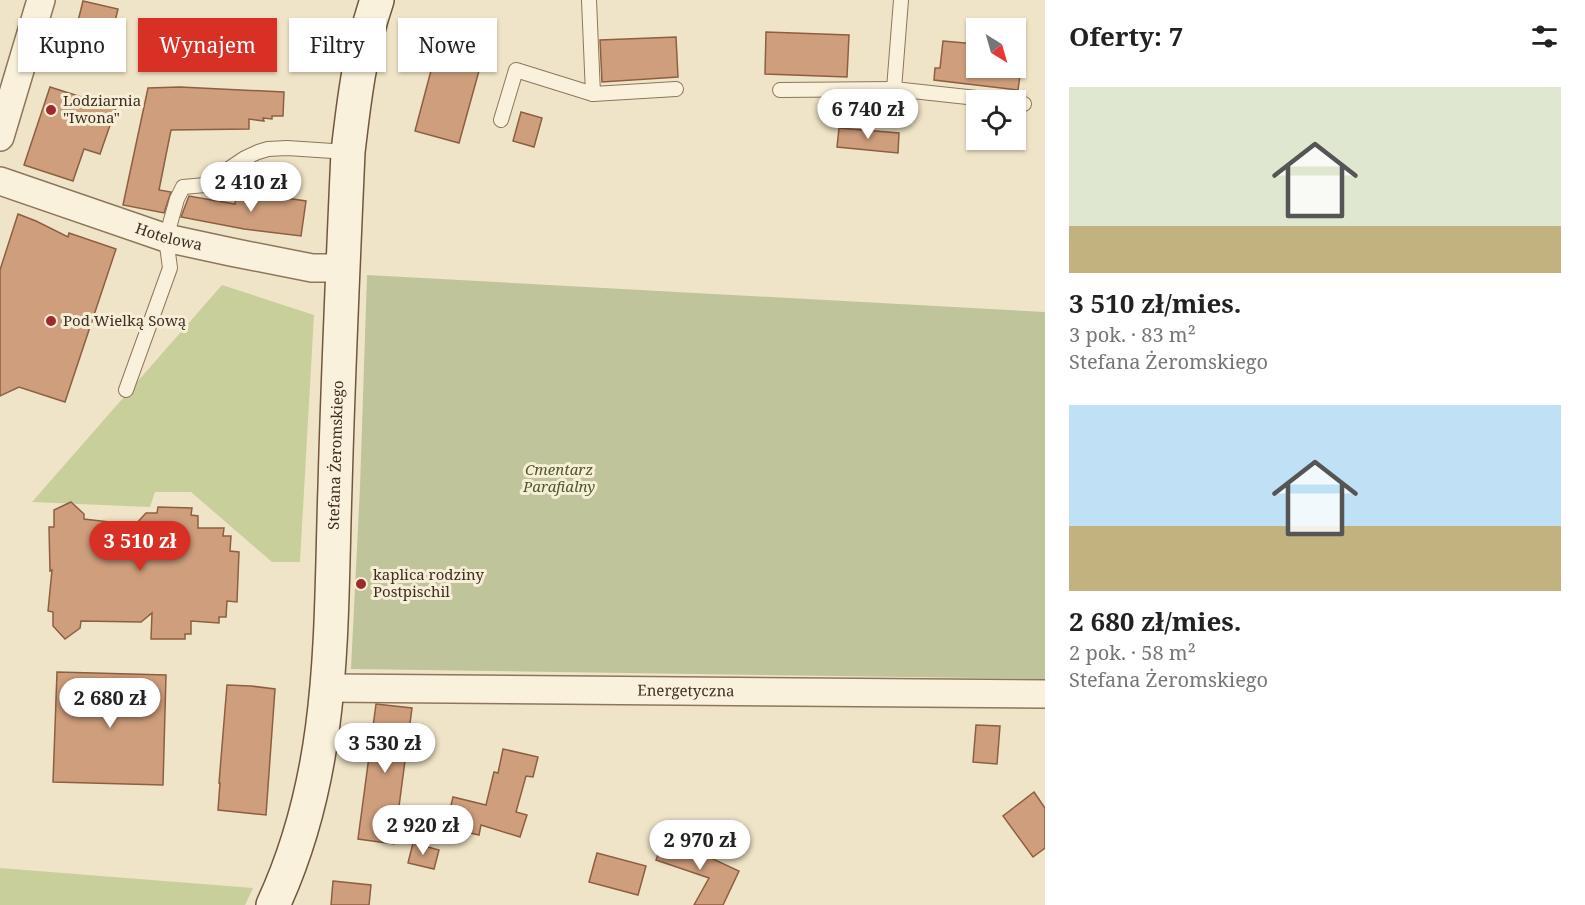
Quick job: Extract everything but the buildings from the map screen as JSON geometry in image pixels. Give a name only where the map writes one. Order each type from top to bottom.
[{"type":"street","points":[[0,137],[41,0]]},
{"type":"street","name":"Stefana Żeromskiego","points":[[273,905],[290,865],[309,804],[321,745],[328,688],[348,152],[360,66],[377,0]]},
{"type":"street","name":"Hotelowa","points":[[0,181],[166,238],[312,268],[343,268]]},
{"type":"street","name":"Energetyczna","points":[[328,688],[1045,694]]},
{"type":"lane","points":[[589,0],[593,94]]},
{"type":"lane","points":[[894,89],[901,0]]},
{"type":"lane","points":[[501,120],[516,70],[593,94],[676,89]]},
{"type":"lane","points":[[780,90],[894,89],[966,97]]},
{"type":"lane","points":[[126,390],[170,268],[166,238],[177,199],[183,187],[205,185],[245,158],[268,149],[348,152]]},
{"type":"green space","name":"Cmentarz Parafialny","points":[[367,275],[1045,312],[1045,679],[351,669]]},
{"type":"green space","points":[[222,285],[314,315],[300,562],[272,562],[191,492],[155,492],[150,507],[32,502]]},
{"type":"green space","points":[[0,868],[253,888],[245,905],[0,905]]},
{"type":"place","name":"Lodziarnia \"Iwona\"","points":[[51,110]]},
{"type":"place","name":"Pod Wielką Sową","points":[[51,321]]},
{"type":"place","name":"kaplica rodziny Postpischil","points":[[361,584]]}]
